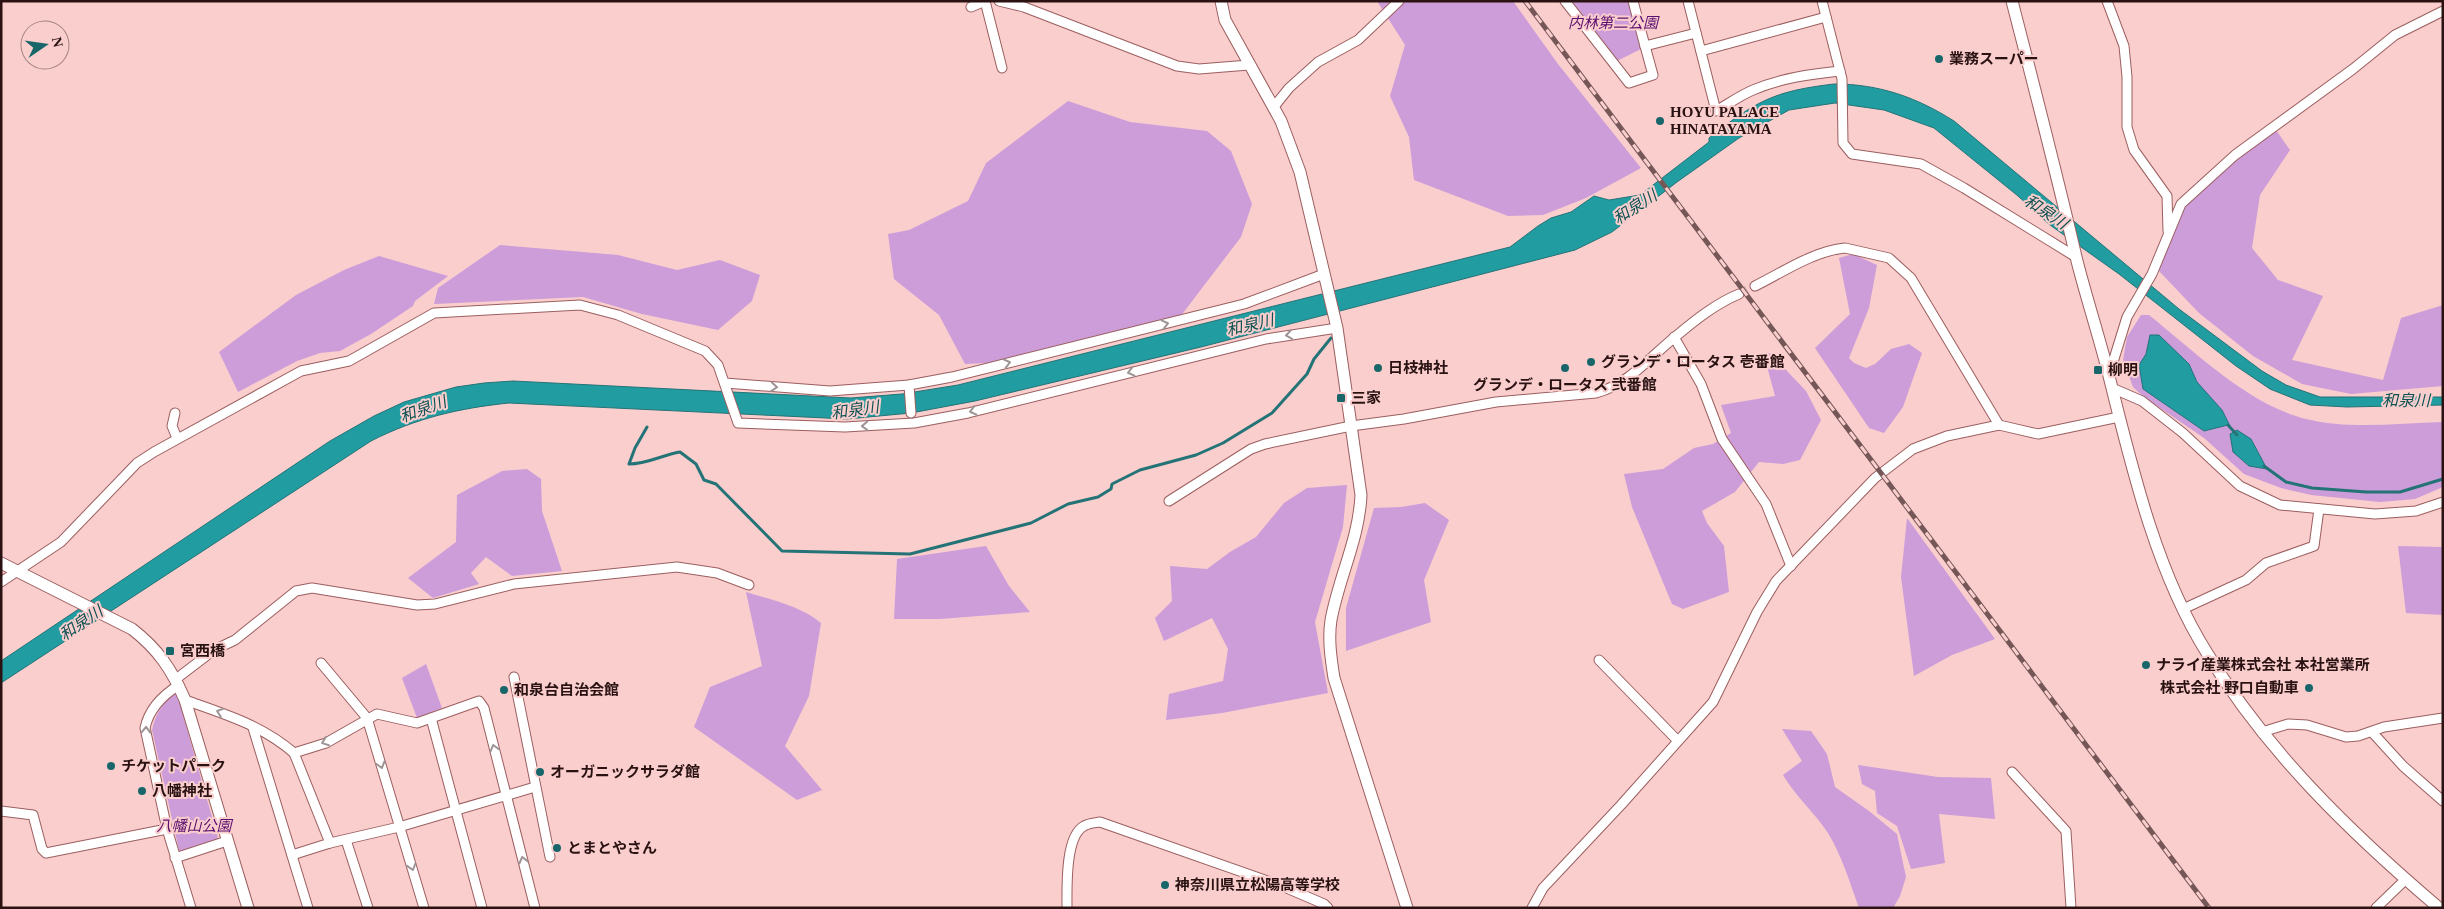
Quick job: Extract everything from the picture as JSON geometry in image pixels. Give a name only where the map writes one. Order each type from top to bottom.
[{"type":"street","points":[[971,7],[985,1],[1002,68]]},
{"type":"street","points":[[999,1],[1024,7],[1177,66],[1199,69],[1250,65]]},
{"type":"street","points":[[1221,1],[1225,20],[1289,139],[1300,172],[1334,312],[1361,495],[1360,516],[1331,621],[1331,658],[1336,685],[1407,908]]},
{"type":"street","points":[[1273,108],[1289,88],[1318,62],[1340,52],[1358,40],[1399,1]]},
{"type":"street","points":[[1564,1],[1626,85],[1653,75],[1633,1]]},
{"type":"street","points":[[1688,1],[1716,110],[1753,90],[1772,84],[1817,73],[1840,71]]},
{"type":"street","points":[[1822,1],[1842,82],[1843,143],[1852,154],[1921,164],[1964,188],[2076,257]]},
{"type":"street","points":[[2012,1],[2066,207],[2076,257],[2140,493],[2166,568],[2183,609],[2205,651],[2262,732],[2350,829],[2439,908]]},
{"type":"street","points":[[2107,1],[2124,46],[2127,77],[2127,127],[2134,150],[2167,196],[2168,236]]},
{"type":"street","points":[[2108,375],[2127,317],[2152,274],[2181,204],[2235,155],[2353,69],[2395,35],[2443,11]]},
{"type":"street","points":[[1700,51],[1826,17]]},
{"type":"street","points":[[1645,46],[1696,33]]},
{"type":"street","points":[[1755,286],[1823,253],[1838,249],[1845,248],[1889,258],[1902,268],[1918,288],[1924,303],[1956,350],[1999,425]]},
{"type":"street","points":[[728,390],[830,391],[909,389],[1244,304],[1324,274]]},
{"type":"street","points":[[1169,501],[1251,450],[1265,444],[1351,426],[1404,419],[1496,402],[1596,393],[1611,388],[1634,374],[1674,337],[1721,302],[1739,294]]},
{"type":"street","points":[[1,582],[61,542],[137,464],[177,438],[301,371],[349,361],[434,313],[580,306],[595,308],[705,351],[718,365],[738,423],[779,426],[845,427],[914,423],[968,413],[1266,339],[1337,328]]},
{"type":"street","points":[[1674,337],[1701,384],[1722,439],[1766,504],[1791,566]]},
{"type":"street","points":[[2112,388],[2142,401],[2183,433],[2240,486],[2280,505],[2353,513],[2393,514],[2416,511],[2443,502]]},
{"type":"street","points":[[909,389],[911,413]]},
{"type":"street","points":[[175,413],[172,426],[177,438]]},
{"type":"street","points":[[1532,908],[1543,888],[1621,805],[1677,740],[1713,702],[1757,612],[1776,582],[1875,478],[1913,449],[1947,436],[1999,425],[2038,434],[2119,417]]},
{"type":"street","points":[[2183,609],[2246,580],[2266,563],[2314,546],[2319,509]]},
{"type":"street","points":[[1,563],[108,617],[144,639],[165,660],[185,700],[248,908]]},
{"type":"street","points":[[191,908],[167,829],[145,728],[148,715],[168,692],[176,679],[214,650],[235,640],[296,591],[312,588],[417,605],[435,604],[514,584],[677,567],[717,573],[750,585]]},
{"type":"street","points":[[1599,660],[1677,740]]},
{"type":"street","points":[[321,663],[368,718],[424,908]]},
{"type":"street","points":[[514,677],[550,857]]},
{"type":"street","points":[[185,700],[236,717],[253,728],[269,733],[294,753],[330,843]]},
{"type":"street","points":[[294,753],[326,743],[377,714],[417,723],[475,701],[481,703],[535,908]]},
{"type":"street","points":[[431,718],[482,908]]},
{"type":"street","points":[[2262,732],[2288,724],[2307,725],[2346,737],[2358,736],[2384,727],[2443,718]]},
{"type":"street","points":[[253,728],[308,908]]},
{"type":"street","points":[[2372,732],[2403,766],[2443,801]]},
{"type":"street","points":[[2012,772],[2066,831],[2071,908]]},
{"type":"street","points":[[292,855],[330,843],[399,827],[535,786]]},
{"type":"street","points":[[1,811],[33,815],[42,849],[46,853],[167,829]]},
{"type":"street","points":[[1067,908],[1069,862],[1075,836],[1084,826],[1100,822],[1282,886],[1324,904],[1328,908]]},
{"type":"street","points":[[175,858],[227,840]]},
{"type":"street","points":[[346,840],[368,908]]},
{"type":"street","points":[[2376,908],[2406,880]]},
{"type":"green space","points":[[1377,1],[1513,1],[1558,64],[1641,168],[1586,198],[1543,215],[1508,216],[1414,180],[1409,137],[1390,96],[1405,45]]},
{"type":"green space","name":"内林第二公園","points":[[1570,1],[1628,1],[1641,49],[1617,61]]},
{"type":"green space","points":[[1068,101],[1130,122],[1207,131],[1231,151],[1252,204],[1241,237],[1180,317],[1027,361],[965,364],[939,315],[894,279],[888,234],[909,230],[968,201],[986,163]]},
{"type":"green space","points":[[2276,130],[2290,150],[2260,195],[2252,248],[2278,280],[2323,296],[2292,360],[2383,380],[2401,318],[2443,305],[2443,386],[2351,394],[2302,384],[2253,356],[2199,313],[2159,271],[2179,211],[2221,172]]},
{"type":"green space","points":[[500,245],[618,255],[677,270],[720,260],[760,275],[752,301],[718,330],[642,314],[583,297],[434,304],[438,288]]},
{"type":"green space","points":[[1853,254],[1877,265],[1869,308],[1849,358],[1854,363],[1866,368],[1875,364],[1891,349],[1909,344],[1922,353],[1903,407],[1884,433],[1869,428],[1815,348],[1850,314],[1839,258]]},
{"type":"green space","points":[[379,256],[448,276],[415,301],[413,306],[371,334],[340,351],[320,353],[297,361],[238,392],[219,352],[296,295],[344,270]]},
{"type":"green space","points":[[2141,315],[2149,315],[2223,376],[2243,390],[2285,412],[2306,419],[2340,424],[2374,425],[2443,422],[2443,487],[2415,499],[2380,502],[2311,495],[2281,488],[2244,474],[2204,438],[2144,397],[2133,387],[2123,360],[2127,337]]},
{"type":"green space","points":[[1770,353],[1806,391],[1821,420],[1800,460],[1783,464],[1759,462],[1735,492],[1702,511],[1707,523],[1724,546],[1729,592],[1683,609],[1672,604],[1632,507],[1624,474],[1663,469],[1694,448],[1713,444],[1731,433],[1721,405],[1775,396],[1764,355]]},
{"type":"green space","points":[[527,469],[541,479],[542,511],[562,571],[512,576],[486,557],[471,573],[479,584],[433,598],[408,578],[456,542],[457,495],[502,471]]},
{"type":"green space","points":[[1347,485],[1343,527],[1315,622],[1328,693],[1222,713],[1166,720],[1169,694],[1223,681],[1228,649],[1212,618],[1164,641],[1155,618],[1172,601],[1170,566],[1207,569],[1230,552],[1256,537],[1284,503],[1307,488]]},
{"type":"green space","points":[[1425,503],[1449,520],[1424,580],[1431,622],[1346,651],[1346,608],[1374,508],[1401,507]]},
{"type":"green space","points":[[1907,518],[1995,639],[1952,655],[1914,676],[1901,577]]},
{"type":"green space","points":[[986,546],[1009,586],[1030,612],[940,619],[894,619],[897,559]]},
{"type":"green space","points":[[2398,546],[2443,547],[2443,615],[2406,613]]},
{"type":"green space","points":[[746,592],[795,608],[821,623],[809,696],[785,746],[822,790],[797,800],[694,727],[710,687],[762,666]]},
{"type":"green space","points":[[426,664],[442,708],[417,718],[402,678]]},
{"type":"green space","name":"八幡山公園","points":[[177,694],[218,838],[216,842],[183,852],[179,850],[152,730],[160,709],[172,696]]},
{"type":"green space","points":[[1782,729],[1811,731],[1827,754],[1835,787],[1897,834],[1906,877],[1900,896],[1893,908],[1859,908],[1842,860],[1828,833],[1783,775],[1802,761]]},
{"type":"green space","points":[[1858,765],[1938,777],[1991,778],[1995,819],[1939,814],[1945,863],[1911,869],[1897,826],[1877,813],[1875,791],[1862,784]]},
{"type":"water","name":"和泉川","points":[[1834,84],[1882,89],[1926,105],[1954,121],[2179,309],[2262,371],[2286,385],[2320,397],[2443,397],[2443,405],[2347,407],[2310,405],[2270,389],[2236,366],[2119,274],[2050,225],[2018,196],[1934,128],[1884,110],[1835,103],[1789,110],[1739,138],[1677,182],[1612,232],[1575,250],[1201,347],[975,401],[911,413],[847,419],[509,403],[456,411],[422,420],[371,441],[1,683],[1,661],[330,441],[374,416],[404,402],[456,387],[513,381],[851,398],[902,394],[958,385],[1510,247],[1551,218],[1571,212],[1594,196],[1609,200],[1640,195],[1709,142],[1709,138],[1725,125],[1753,106],[1780,94]]},
{"type":"water","points":[[2150,335],[2159,335],[2189,364],[2197,382],[2222,410],[2231,428],[2228,425],[2204,431],[2143,389],[2139,365],[2146,354]]},
{"type":"water","points":[[2237,430],[2251,439],[2267,469],[2249,466],[2233,452],[2230,434]]},
{"type":"waterway","points":[[647,427],[635,448],[629,464],[642,463],[680,452],[696,464],[704,480],[716,484],[782,551],[910,554],[1031,523],[1068,504],[1098,497],[1111,489],[1112,484],[1140,470],[1196,455],[1223,443],[1272,413],[1307,374],[1314,359],[1331,338]]},
{"type":"waterway","points":[[2228,425],[2237,435]]},
{"type":"waterway","points":[[2264,466],[2286,482],[2312,488],[2366,492],[2400,492],[2443,479]]},
{"type":"tunnel","points":[[1739,294],[1755,286]]},
{"type":"railway","points":[[1525,1],[2209,908]]},
{"type":"place","name":"業務スーパー","points":[[1939,59]]},
{"type":"place","name":"HOYU PALACE HINATAYAMA","points":[[1660,121]]},
{"type":"place","name":"グランデ・ロータス 壱番館","points":[[1591,362]]},
{"type":"place","name":"日枝神社","points":[[1378,368]]},
{"type":"place","name":"グランデ・ロータス 弐番館","points":[[1565,368]]},
{"type":"place","name":"柳明","points":[[2098,370]]},
{"type":"place","name":"三家","points":[[1341,398]]},
{"type":"place","name":"宮西橋","points":[[170,651]]},
{"type":"place","name":"ナライ産業株式会社 本社営業所","points":[[2146,665]]},
{"type":"place","name":"株式会社 野口自動車","points":[[2309,688]]},
{"type":"place","name":"和泉台自治会館","points":[[504,690]]},
{"type":"place","name":"チケットパーク","points":[[111,766]]},
{"type":"place","name":"オーガニックサラダ館","points":[[540,772]]},
{"type":"place","name":"八幡神社","points":[[142,791]]},
{"type":"place","name":"とまとやさん","points":[[557,848]]},
{"type":"place","name":"神奈川県立松陽高等学校","points":[[1165,885]]}]
